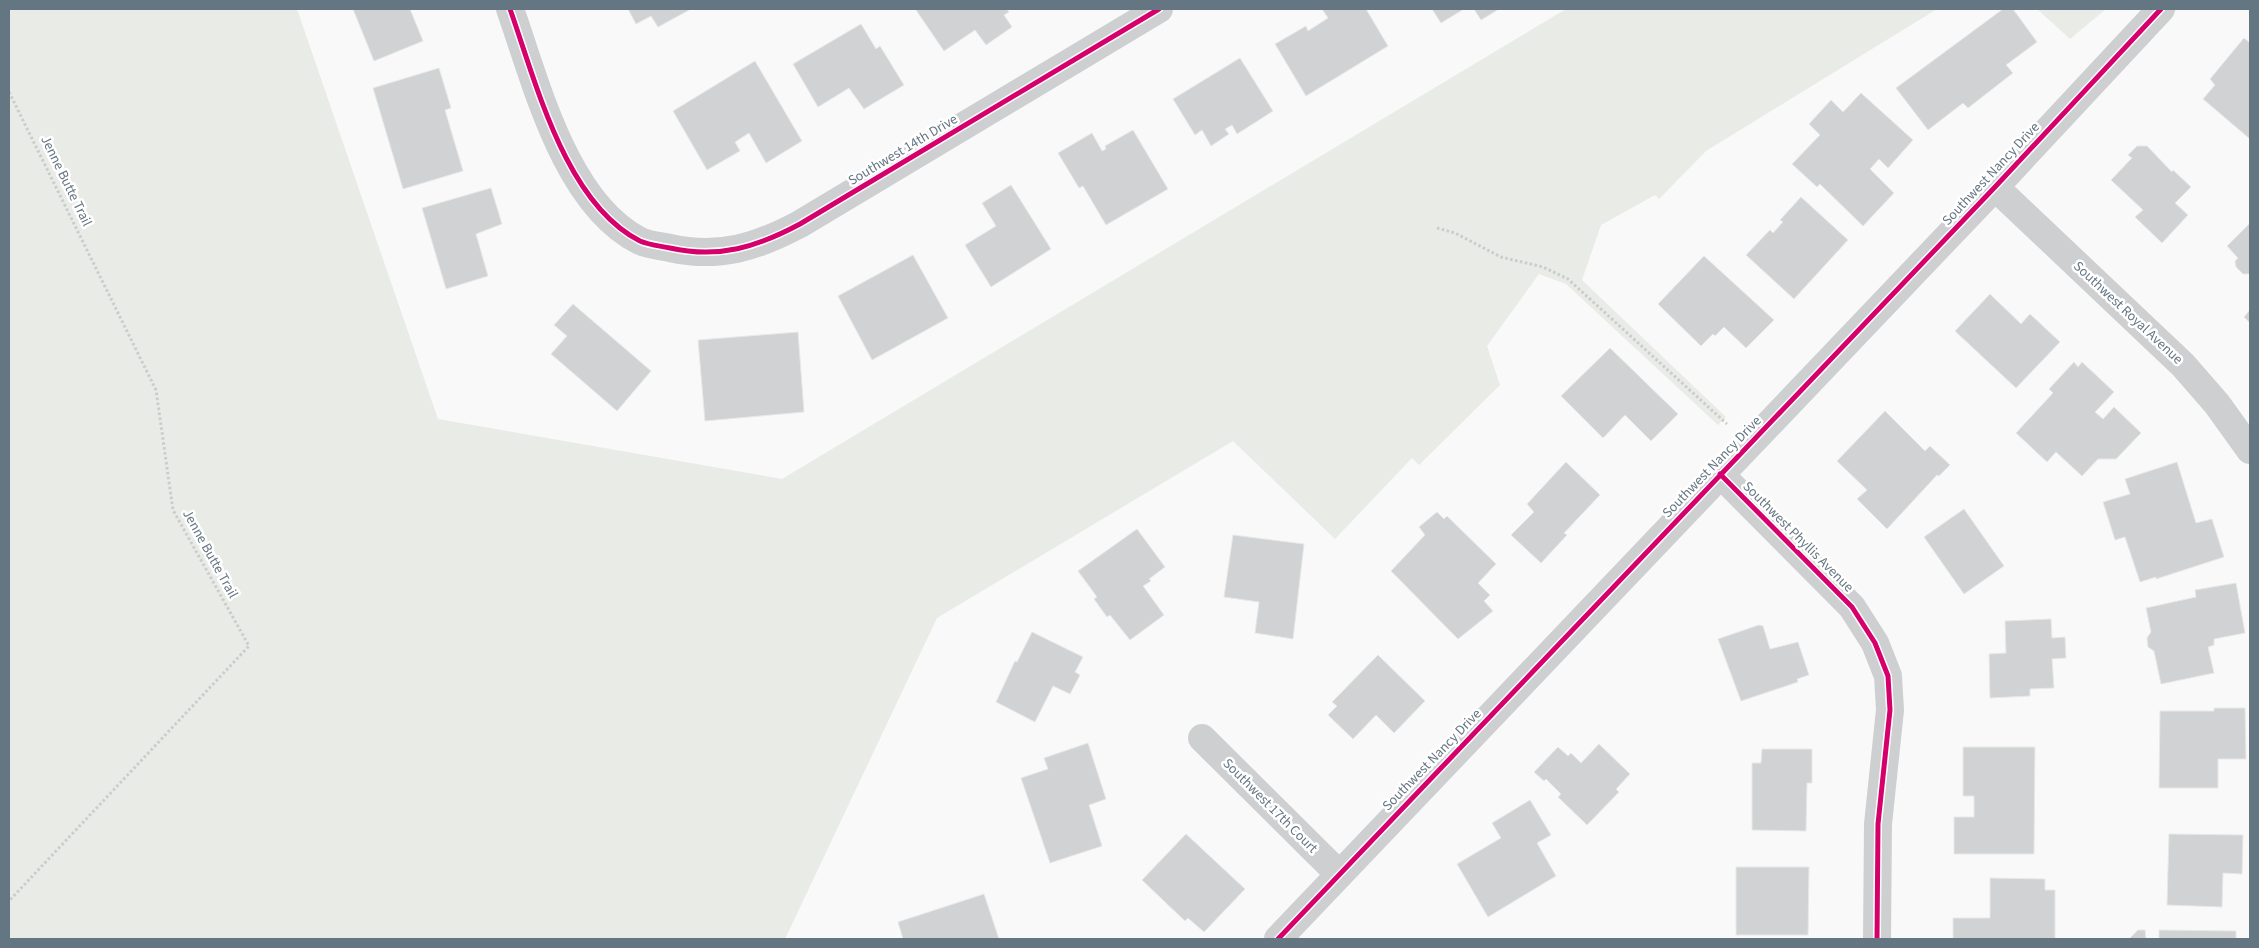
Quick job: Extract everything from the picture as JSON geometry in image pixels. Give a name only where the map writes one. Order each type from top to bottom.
[{"type":"street","name":"Southwest 14th Drive","points":[[510,9],[555,139],[591,198],[614,223],[641,242],[689,252],[732,251],[770,240],[809,219],[1159,9]]},
{"type":"street","name":"Southwest Nancy Drive","points":[[1278,939],[1995,187],[2161,9]]},
{"type":"street","name":"Southwest Royal Avenue","points":[[1995,187],[2183,365],[2217,404],[2250,450]]},
{"type":"street","name":"Southwest Phyllis Avenue","points":[[1720,474],[1852,607],[1875,643],[1888,676],[1890,710],[1878,824],[1877,939]]},
{"type":"street","name":"Southwest 17th Court","points":[[1202,738],[1339,874]]},
{"type":"path","points":[[1437,228],[1455,233],[1501,258],[1543,267],[1568,279],[1749,444]]},
{"type":"shaded area","points":[[9,9],[297,9],[438,419],[782,479],[1566,9],[1937,9],[1706,151],[1659,199],[1655,195],[1601,225],[1582,280],[1726,417],[1718,425],[1566,284],[1539,274],[1487,346],[1500,385],[1419,465],[1412,458],[1335,539],[1233,441],[937,618],[785,939],[9,939]]},
{"type":"shaded area","points":[[2037,9],[2106,9],[2070,39]]},
{"type":"building","points":[[353,9],[410,9],[423,41],[374,61]]},
{"type":"building","points":[[628,9],[691,9],[658,27],[651,16],[636,24]]},
{"type":"building","points":[[917,9],[1007,9],[1009,12],[1004,15],[1012,27],[986,45],[975,30],[944,51]]},
{"type":"building","points":[[1322,9],[1366,9],[1388,46],[1306,96],[1275,44],[1306,26],[1308,31],[1328,18]]},
{"type":"building","points":[[1432,9],[1464,9],[1441,23]]},
{"type":"building","points":[[1474,9],[1499,9],[1481,20]]},
{"type":"building","points":[[2003,9],[2013,9],[2037,42],[2006,65],[2013,73],[1968,108],[1963,103],[1928,130],[1896,88]]},
{"type":"building","points":[[861,24],[876,49],[880,46],[904,85],[864,109],[849,88],[818,107],[793,64]]},
{"type":"building","points":[[2244,38],[2250,43],[2250,139],[2203,99],[2215,85],[2210,79]]},
{"type":"building","points":[[1240,58],[1273,111],[1237,134],[1232,125],[1225,129],[1229,134],[1211,146],[1202,130],[1195,135],[1173,99]]},
{"type":"building","points":[[755,61],[802,141],[766,163],[749,133],[735,142],[740,151],[707,170],[673,111]]},
{"type":"building","points":[[439,68],[451,108],[445,110],[463,171],[403,189],[373,88]]},
{"type":"building","points":[[1861,93],[1913,140],[1888,168],[1879,159],[1870,169],[1894,193],[1863,226],[1820,184],[1817,187],[1792,164],[1820,135],[1809,124],[1831,100],[1843,112]]},
{"type":"building","points":[[1133,130],[1168,189],[1106,225],[1083,186],[1079,188],[1058,153],[1092,133],[1102,151],[1106,149],[1105,146]]},
{"type":"building","points":[[2137,146],[2147,146],[2172,172],[2173,170],[2191,187],[2175,203],[2188,215],[2162,243],[2135,217],[2143,210],[2111,180],[2132,158],[2128,155]]},
{"type":"building","points":[[1011,185],[1051,249],[991,287],[965,245],[996,226],[982,203]]},
{"type":"building","points":[[491,188],[502,224],[476,234],[488,276],[446,289],[422,208]]},
{"type":"building","points":[[1801,197],[1848,240],[1794,299],[1746,255],[1770,230],[1773,233],[1783,222],[1780,220]]},
{"type":"building","points":[[2250,223],[2250,274],[2243,274],[2236,267],[2235,261],[2238,258],[2227,246]]},
{"type":"building","points":[[913,255],[948,318],[872,360],[838,296]]},
{"type":"building","points":[[1704,256],[1774,320],[1746,348],[1724,327],[1715,336],[1713,334],[1701,346],[1658,304]]},
{"type":"building","points":[[1990,294],[2021,324],[2030,314],[2060,342],[2016,388],[1955,331]]},
{"type":"building","points":[[573,304],[651,371],[617,411],[551,354],[567,336],[554,325]]},
{"type":"building","points":[[2250,310],[2250,323],[2244,317]]},
{"type":"building","points":[[798,332],[804,412],[705,421],[698,340]]},
{"type":"building","points":[[1610,348],[1678,414],[1651,441],[1625,415],[1603,438],[1561,396]]},
{"type":"building","points":[[2074,362],[2078,367],[2082,362],[2114,392],[2095,412],[2103,419],[2114,407],[2141,433],[2116,459],[2098,459],[2082,476],[2056,452],[2047,462],[2016,433],[2053,393],[2049,389]]},
{"type":"building","points":[[1885,411],[1925,451],[1930,446],[1950,465],[1939,476],[1937,475],[1887,529],[1857,499],[1867,490],[1837,461]]},
{"type":"building","points":[[1566,462],[1600,495],[1564,533],[1567,535],[1541,563],[1511,535],[1534,512],[1527,504]]},
{"type":"building","points":[[2177,462],[2196,523],[2212,519],[2224,557],[2156,579],[2156,577],[2140,582],[2125,537],[2115,540],[2103,502],[2130,494],[2125,479]]},
{"type":"building","points":[[1964,509],[2004,566],[1964,594],[1924,537]]},
{"type":"building","points":[[1437,512],[1444,519],[1447,516],[1496,564],[1478,583],[1490,595],[1484,601],[1493,611],[1458,639],[1391,571],[1425,535],[1419,527]]},
{"type":"building","points":[[1137,529],[1165,567],[1143,586],[1164,615],[1130,640],[1110,615],[1107,617],[1094,599],[1097,597],[1078,571]]},
{"type":"building","points":[[1233,535],[1304,544],[1293,639],[1255,633],[1259,602],[1224,597]]},
{"type":"building","points":[[2236,583],[2245,633],[2214,639],[2214,645],[2208,647],[2214,673],[2161,684],[2154,651],[2148,647],[2147,638],[2151,632],[2146,608],[2196,597],[2195,590]]},
{"type":"building","points":[[2051,619],[2052,638],[2065,637],[2066,658],[2052,659],[2054,688],[2030,689],[2030,696],[1990,698],[1989,654],[2006,653],[2005,621]]},
{"type":"building","points":[[1759,625],[1763,626],[1770,649],[1798,642],[1809,675],[1797,679],[1798,682],[1741,701],[1718,639]]},
{"type":"building","points":[[1032,632],[1083,657],[1075,672],[1080,675],[1070,694],[1053,686],[1035,722],[996,702],[1015,661],[1017,662]]},
{"type":"building","points":[[1378,655],[1425,701],[1394,733],[1376,715],[1353,739],[1328,715],[1337,706],[1332,702]]},
{"type":"building","points":[[2214,708],[2245,708],[2246,759],[2218,759],[2218,788],[2159,788],[2160,711],[2214,711]]},
{"type":"building","points":[[1088,743],[1106,799],[1089,805],[1102,846],[1050,863],[1021,778],[1048,769],[1044,758]]},
{"type":"building","points":[[1599,744],[1630,774],[1616,789],[1619,792],[1587,825],[1558,797],[1561,794],[1546,779],[1544,781],[1534,772],[1558,747],[1568,756],[1571,753],[1581,763]]},
{"type":"building","points":[[1963,747],[2035,747],[2034,854],[1954,854],[1954,817],[1974,817],[1974,796],[1963,796]]},
{"type":"building","points":[[1762,749],[1812,749],[1812,783],[1807,783],[1806,831],[1752,830],[1752,763],[1761,763]]},
{"type":"building","points":[[1530,800],[1551,835],[1537,843],[1556,876],[1488,917],[1457,864],[1501,838],[1492,823]]},
{"type":"building","points":[[1186,834],[1245,889],[1204,932],[1188,918],[1185,921],[1142,880]]},
{"type":"building","points":[[2169,834],[2243,835],[2242,874],[2223,873],[2222,907],[2167,905]]},
{"type":"building","points":[[1736,867],[1809,867],[1808,935],[1736,935]]},
{"type":"building","points":[[1990,878],[2045,879],[2045,890],[2055,890],[2055,939],[1953,939],[1953,918],[1990,918]]},
{"type":"building","points":[[984,894],[999,939],[903,939],[898,922]]},
{"type":"building","points":[[2138,930],[2145,930],[2146,939],[2129,939]]},
{"type":"building","points":[[2159,930],[2236,931],[2236,939],[2159,939]]},
{"type":"cycle path","points":[[510,9],[543,104],[557,138],[573,170],[592,199],[614,223],[640,241],[688,251],[705,252],[737,249],[753,245],[800,224],[1159,9]]},
{"type":"cycle path","points":[[1278,939],[1995,187],[2161,9]]},
{"type":"cycle path","points":[[1720,474],[1852,607],[1875,643],[1888,676],[1890,710],[1878,824],[1877,939]]}]
